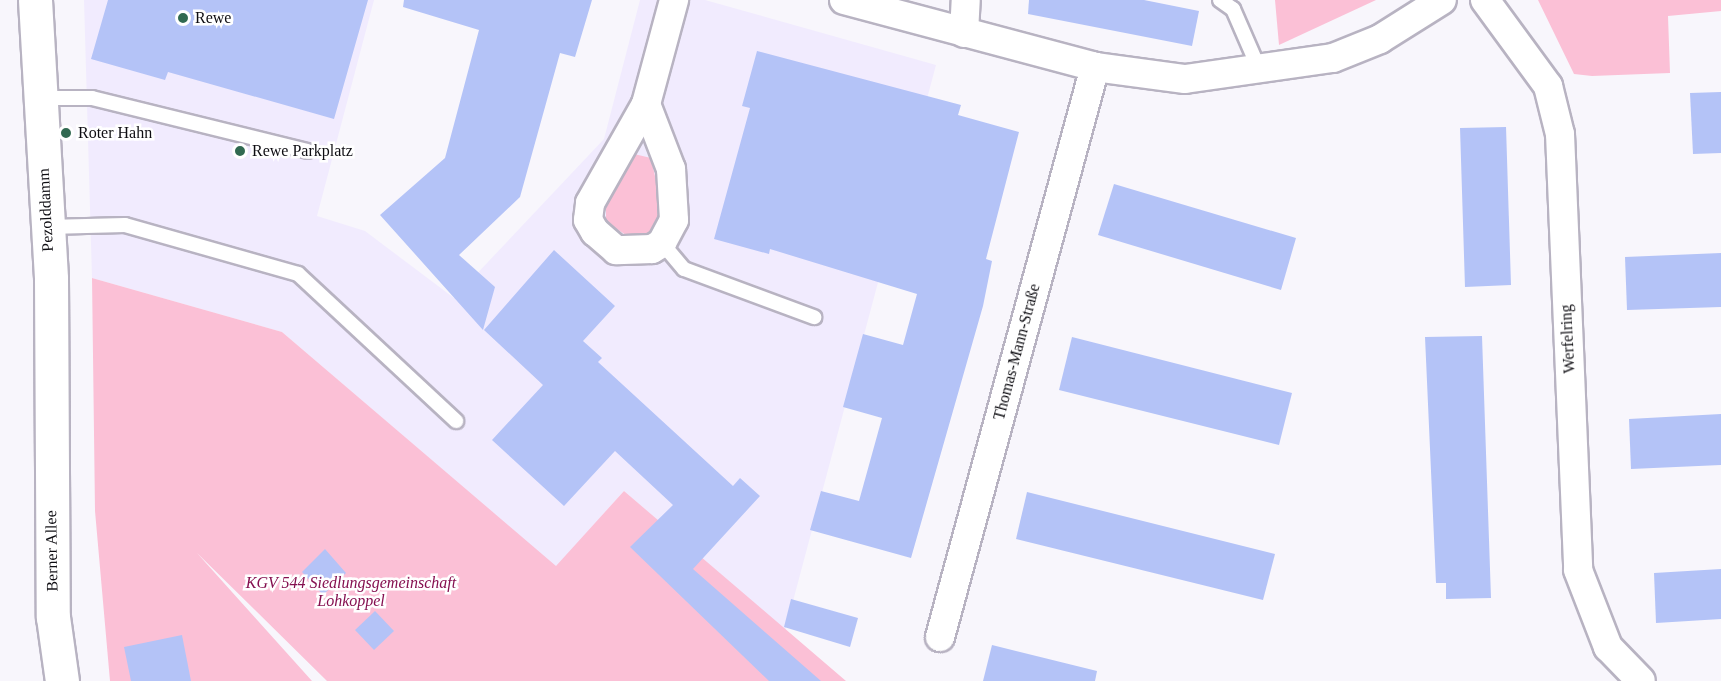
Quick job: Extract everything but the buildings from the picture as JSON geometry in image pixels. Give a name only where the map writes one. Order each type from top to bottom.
[{"type":"street","name":"Pezolddamm","points":[[35,0],[46,227],[51,420]]},
{"type":"street","points":[[646,104],[670,169],[676,202],[674,220],[662,243],[639,252],[616,250],[604,244],[588,220],[596,187],[646,104],[674,0]]},
{"type":"street","points":[[844,0],[1095,67],[1185,79],[1260,71],[1333,58],[1380,39],[1442,0]]},
{"type":"street","points":[[964,33],[966,0]]},
{"type":"street","name":"Werfelring","points":[[1485,0],[1548,86],[1560,134],[1578,570],[1608,647],[1641,681]]},
{"type":"street","name":"Thomas-Mann-Straße","points":[[940,637],[1095,67]]},
{"type":"street","name":"Berner Allee","points":[[51,420],[53,617],[62,681]]},
{"type":"lane","points":[[1220,0],[1233,9],[1260,71]]},
{"type":"lane","points":[[41,98],[92,98],[308,151]]},
{"type":"lane","points":[[46,227],[125,225],[298,274],[456,421]]},
{"type":"lane","points":[[662,243],[684,269],[814,317]]},
{"type":"shaded area","points":[[84,0],[374,0],[317,216],[365,231],[454,298],[604,139],[640,0],[705,0],[936,65],[785,631],[624,491],[556,567],[282,332],[92,278]]},
{"type":"green space","points":[[1275,0],[1376,0],[1279,45]]},
{"type":"green space","points":[[1538,0],[1721,0],[1721,11],[1668,16],[1670,73],[1592,76],[1574,74]]},
{"type":"green space","points":[[634,154],[651,158],[664,217],[648,236],[626,235],[606,222],[606,199]]},
{"type":"green space","name":"KGV 544 Siedlungsgemeinschaft Lohkoppel","points":[[92,278],[282,332],[556,566],[624,491],[846,681],[327,681],[197,553],[312,681],[110,681],[95,511]]},
{"type":"place","name":"Rewe","points":[[183,18]]},
{"type":"place","name":"Roter Hahn","points":[[66,133]]},
{"type":"place","name":"Rewe Parkplatz","points":[[240,151]]}]
